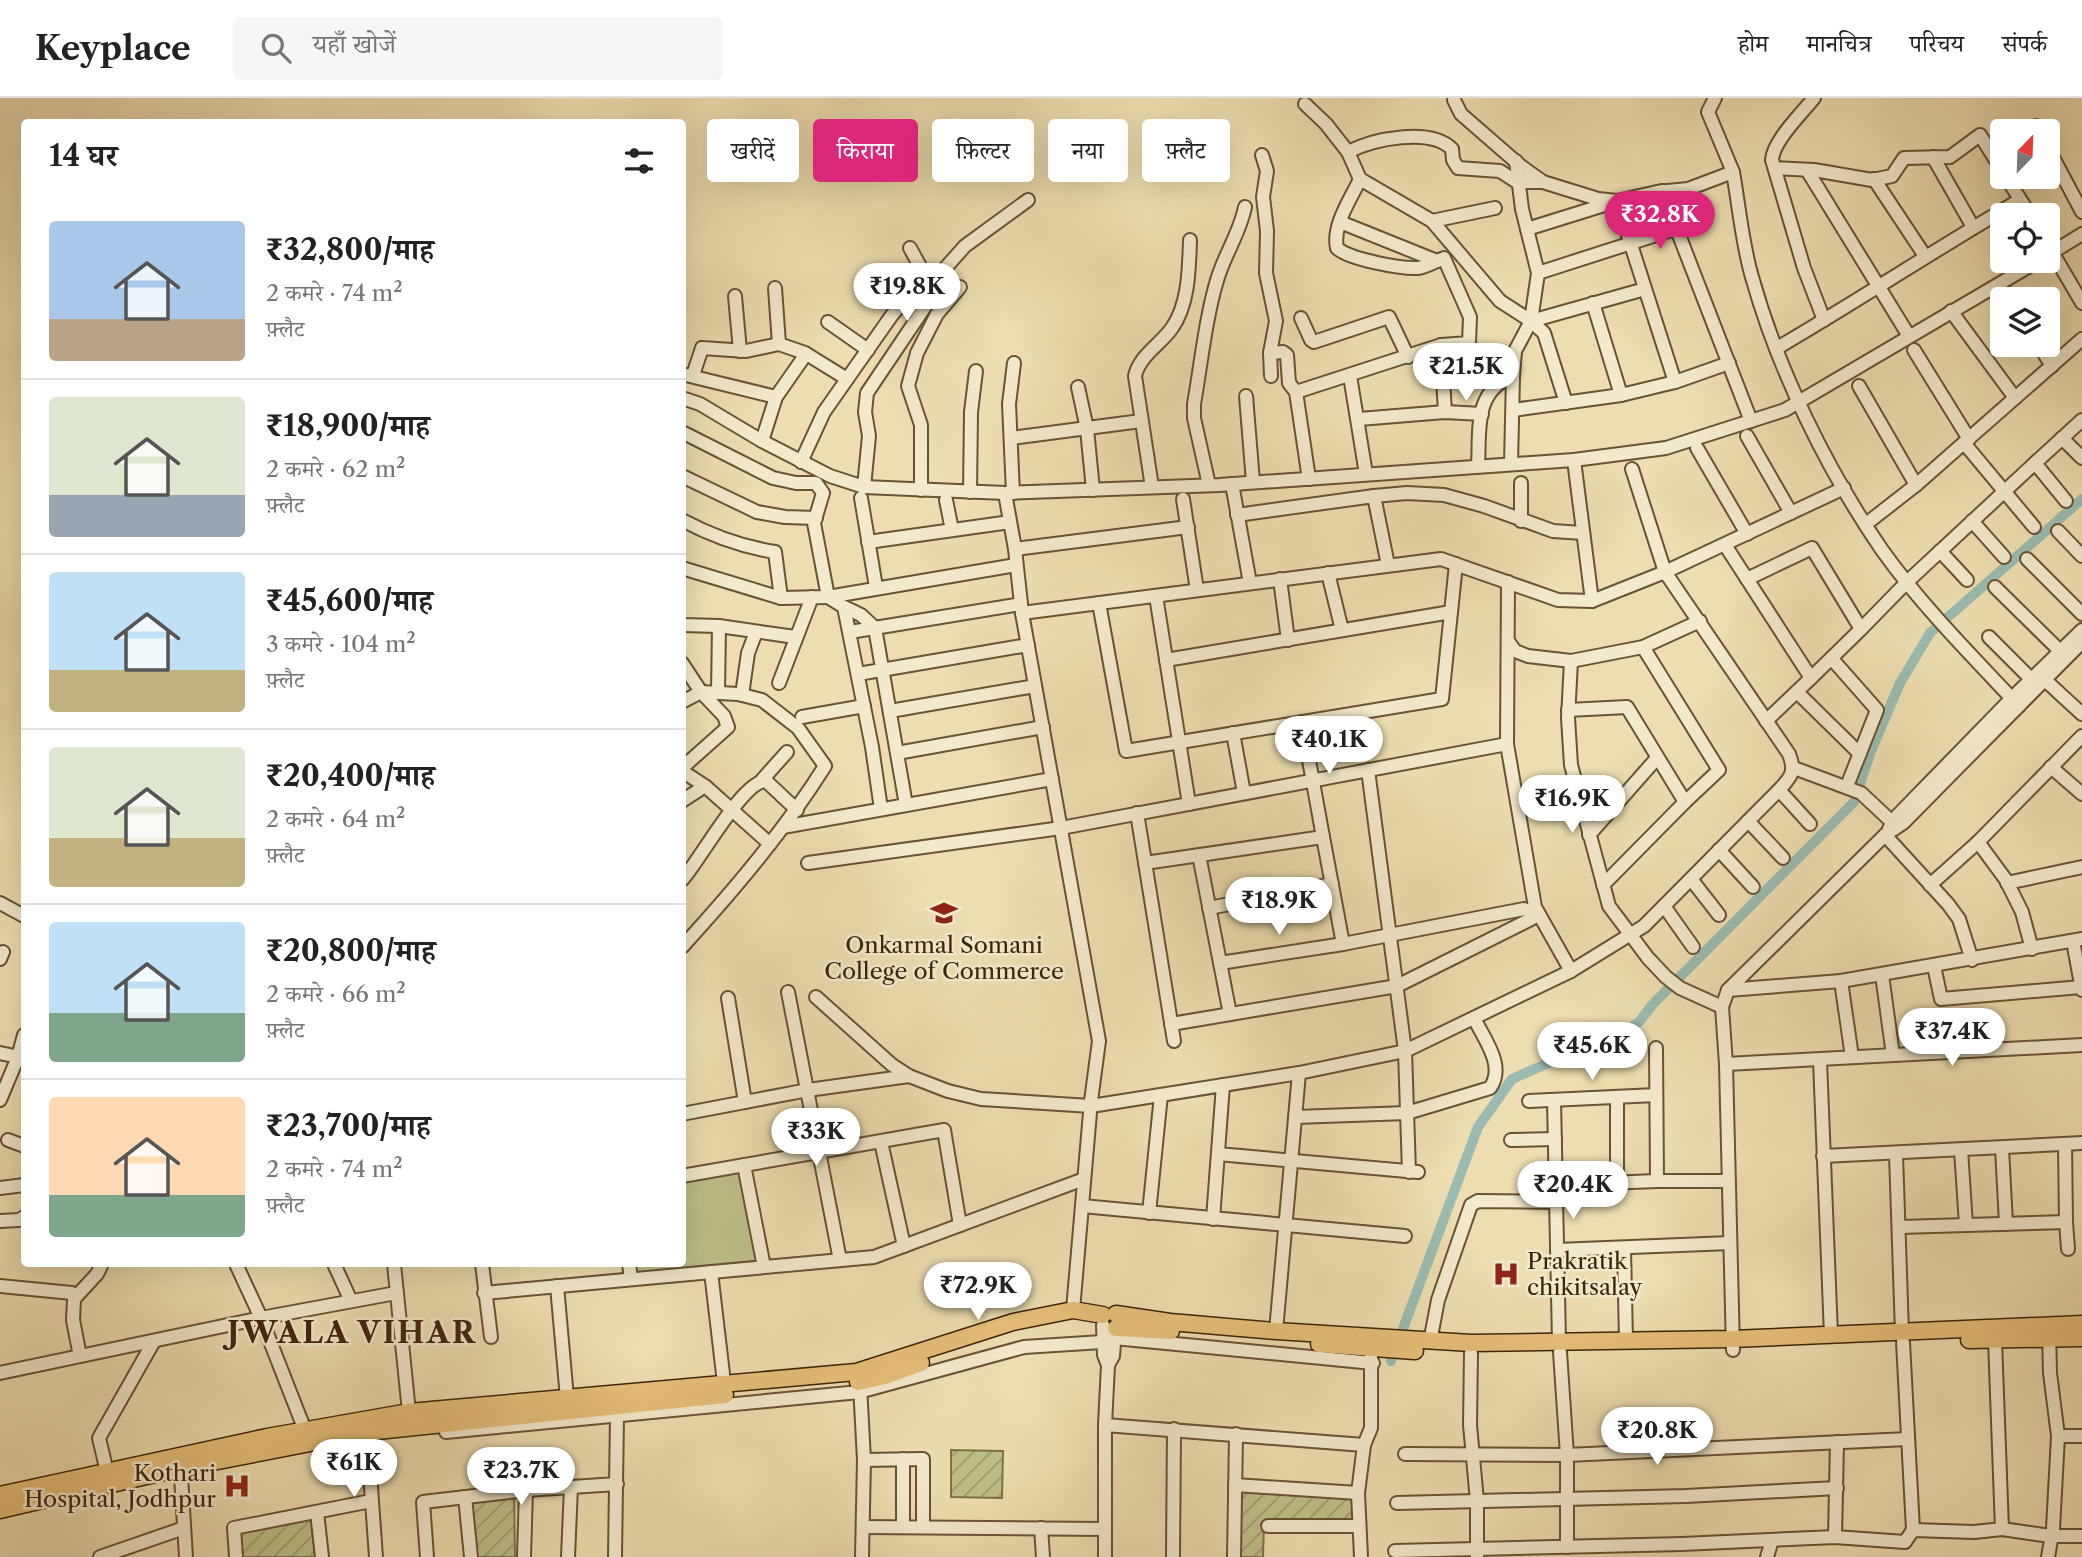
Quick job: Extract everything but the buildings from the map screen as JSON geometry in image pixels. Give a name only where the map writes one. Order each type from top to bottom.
[{"type":"main road","points":[[860,1381],[1013,1322],[1073,1310],[1108,1326],[1170,1322],[1276,1331],[1374,1349]]},
{"type":"main road","points":[[0,1510],[409,1412],[567,1398],[860,1381],[886,1376],[1015,1328],[1056,1321],[1212,1341],[1374,1349],[1426,1345],[1732,1345],[2049,1332],[2082,1338]]},
{"type":"main road","points":[[1426,1345],[1471,1353],[1626,1341],[1732,1345],[1831,1335],[1995,1340],[2082,1324]]},
{"type":"main road","points":[[307,1436],[367,1436],[616,1410],[724,1390]]},
{"type":"main road","points":[[0,1495],[107,1472],[180,1466]]},
{"type":"street","points":[[1715,98],[1708,112],[1733,172],[1751,275],[1777,348],[1821,449],[1866,524],[1907,582],[2015,702]]},
{"type":"street","points":[[1814,98],[1773,154],[1774,168],[1804,268],[1824,320]]},
{"type":"street","points":[[1454,100],[1461,114],[1543,182]]},
{"type":"street","points":[[1305,104],[1326,124],[1348,152],[1360,179],[1432,221],[1500,301],[1544,333],[1566,403]]},
{"type":"street","points":[[1774,168],[1874,179],[1892,176],[1904,158],[1950,157],[1980,135],[1990,151]]},
{"type":"street","points":[[1348,152],[1393,138],[1436,139],[1452,149],[1453,160],[1458,168],[1500,171],[1517,182],[1543,182],[1598,199],[1617,201]]},
{"type":"street","points":[[1262,155],[1267,171],[1263,197],[1267,231],[1266,273],[1276,321],[1270,353],[1271,376]]},
{"type":"street","points":[[1933,157],[1973,227]]},
{"type":"street","points":[[1511,464],[1515,351],[1531,321],[1538,273],[1517,182],[1516,161]]},
{"type":"street","points":[[1807,170],[1877,288],[1909,336]]},
{"type":"street","points":[[2060,171],[2082,212]]},
{"type":"street","points":[[1527,229],[1617,201],[1662,191],[1688,189],[1733,172]]},
{"type":"street","points":[[1296,392],[1441,345],[1469,342],[1471,324],[1468,310],[1457,292],[1444,258],[1420,268],[1410,268],[1349,257],[1337,248],[1335,239],[1340,222],[1360,179]]},
{"type":"street","points":[[1874,179],[1925,256]]},
{"type":"street","points":[[2013,189],[2022,203]]},
{"type":"street","points":[[1662,191],[1751,421]]},
{"type":"street","points":[[801,461],[824,412],[892,315],[916,287],[940,274],[965,246],[1028,200]]},
{"type":"street","points":[[1777,348],[2020,200]]},
{"type":"street","points":[[1617,201],[1675,382]]},
{"type":"street","points":[[1209,485],[1194,418],[1194,404],[1217,279],[1229,245],[1240,230],[1245,207]]},
{"type":"street","points":[[1432,221],[1495,208]]},
{"type":"street","points":[[1340,222],[1437,261]]},
{"type":"street","points":[[1538,273],[1678,228]]},
{"type":"street","points":[[2060,245],[2082,234]]},
{"type":"street","points":[[1152,487],[1136,370],[1173,327],[1180,313],[1188,271],[1189,240]]},
{"type":"street","points":[[910,248],[927,279]]},
{"type":"street","points":[[2060,268],[2082,303]]},
{"type":"street","points":[[686,399],[700,404],[762,441],[863,492],[921,490],[1007,496],[1209,485],[1233,490],[1252,482],[1478,466],[1511,464],[1575,467],[1666,448],[1785,410],[1802,408],[1909,336],[2017,273]]},
{"type":"street","points":[[876,587],[863,492],[869,436],[865,412],[867,394],[945,277],[940,274]]},
{"type":"street","points":[[921,490],[921,425],[908,386],[918,353],[937,314],[960,287]]},
{"type":"street","points":[[775,288],[779,344]]},
{"type":"street","points":[[1531,321],[1645,289]]},
{"type":"street","points":[[735,296],[740,351]]},
{"type":"street","points":[[1593,303],[1620,395]]},
{"type":"street","points":[[1951,311],[2015,398]]},
{"type":"street","points":[[1301,318],[1314,342],[1389,317],[1408,357]]},
{"type":"street","points":[[828,322],[867,349]]},
{"type":"street","points":[[1866,524],[1916,485],[2082,339]]},
{"type":"street","points":[[776,397],[686,376],[702,348],[740,351],[779,344],[806,354],[847,379]]},
{"type":"street","points":[[1441,345],[1445,412]]},
{"type":"street","points":[[1914,350],[1967,441],[2003,492],[2034,527]]},
{"type":"street","points":[[1270,353],[1283,352],[1287,355],[1289,383],[1296,392],[1309,479]]},
{"type":"street","points":[[762,441],[776,397],[806,354]]},
{"type":"street","points":[[2046,357],[2052,366]]},
{"type":"street","points":[[1014,363],[1009,404],[1011,438],[1007,496],[1010,522],[1035,686],[1099,1041],[1073,1310]]},
{"type":"street","points":[[1513,410],[1620,395],[1675,382],[1729,363]]},
{"type":"street","points":[[970,492],[971,412],[976,371]]},
{"type":"street","points":[[1350,376],[1366,474]]},
{"type":"street","points":[[1478,466],[1483,403],[1494,386],[1513,376]]},
{"type":"street","points":[[1858,386],[1916,485]]},
{"type":"street","points":[[1078,387],[1087,429],[1093,490]]},
{"type":"street","points":[[1246,396],[1252,482]]},
{"type":"street","points":[[1359,419],[1445,412],[1482,414]]},
{"type":"street","points":[[1766,721],[1832,659],[1907,582],[2082,420]]},
{"type":"street","points":[[1011,438],[1141,421]]},
{"type":"street","points":[[686,434],[773,478],[796,483],[816,483],[822,493],[814,523],[828,597],[861,615],[875,628],[906,805]]},
{"type":"street","points":[[1747,436],[1791,513]]},
{"type":"street","points":[[2062,438],[2082,458]]},
{"type":"street","points":[[1697,448],[1747,534]]},
{"type":"street","points":[[2035,463],[2066,501]]},
{"type":"street","points":[[1575,467],[1591,601]]},
{"type":"street","points":[[816,997],[892,1065],[909,1076],[948,1091],[981,1099],[1091,1106],[1299,1073],[1405,1051],[1571,971],[1644,926],[1779,790],[1792,776],[1794,768],[1789,754],[1665,572],[1632,469]]},
{"type":"street","points":[[686,479],[757,512],[785,517],[816,518]]},
{"type":"street","points":[[1521,483],[1521,521]]},
{"type":"street","points":[[850,632],[1441,559],[1558,600],[1591,601],[1665,572],[1844,488]]},
{"type":"street","points":[[1233,490],[1250,583]]},
{"type":"street","points":[[1237,515],[1407,493],[1444,495],[1553,531],[1583,533]]},
{"type":"street","points":[[1374,496],[1388,565]]},
{"type":"street","points":[[1184,499],[1197,590]]},
{"type":"street","points":[[946,500],[953,530]]},
{"type":"street","points":[[1972,521],[2004,557]]},
{"type":"street","points":[[686,522],[750,548],[775,552],[781,598]]},
{"type":"street","points":[[868,542],[1010,522]]},
{"type":"street","points":[[1015,549],[1188,527]]},
{"type":"street","points":[[2058,531],[2082,556]]},
{"type":"street","points":[[1725,545],[1811,678]]},
{"type":"street","points":[[1747,579],[1812,548],[1861,629]]},
{"type":"street","points":[[1940,551],[1967,580]]},
{"type":"street","points":[[2027,559],[2082,614]]},
{"type":"street","points":[[1098,603],[1126,751],[1442,699],[1456,564]]},
{"type":"street","points":[[686,569],[781,598],[828,597],[1016,565]]},
{"type":"street","points":[[1328,573],[1342,630]]},
{"type":"street","points":[[1280,579],[1288,640]]},
{"type":"street","points":[[1508,582],[1507,744],[1535,907],[1571,971]]},
{"type":"street","points":[[1995,587],[2060,652]]},
{"type":"street","points":[[1156,596],[1189,804]]},
{"type":"street","points":[[779,683],[812,597]]},
{"type":"street","points":[[844,607],[881,809]]},
{"type":"street","points":[[1166,660],[1451,612]]},
{"type":"street","points":[[1508,641],[1514,651],[1528,656],[1571,661],[1643,647],[1700,621]]},
{"type":"street","points":[[686,625],[719,626],[795,637]]},
{"type":"street","points":[[718,693],[719,626]]},
{"type":"street","points":[[1732,1345],[1726,1064],[1722,1007],[1728,990],[1885,835],[1903,823],[2015,702],[2031,679],[2082,630]]},
{"type":"street","points":[[742,695],[748,653],[756,632]]},
{"type":"street","points":[[1989,637],[2031,679]]},
{"type":"street","points":[[1885,835],[1897,816],[2015,702],[2045,680],[2082,642]]},
{"type":"street","points":[[858,674],[1028,645]]},
{"type":"street","points":[[1603,885],[1719,770],[1643,647]]},
{"type":"street","points":[[1832,659],[1877,710],[1860,754],[1853,789]]},
{"type":"street","points":[[1571,661],[1568,710],[1572,765],[1609,906],[1666,977],[1680,988],[1722,1007]]},
{"type":"street","points":[[686,677],[724,716],[728,727],[686,765]]},
{"type":"street","points":[[2045,680],[2082,714]]},
{"type":"street","points":[[890,711],[1035,686]]},
{"type":"street","points":[[686,700],[701,692],[742,695],[762,700],[798,728],[825,766],[797,810],[795,826]]},
{"type":"street","points":[[1797,692],[1860,754]]},
{"type":"street","points":[[803,717],[864,706]]},
{"type":"street","points":[[1568,710],[1627,707],[1685,802]]},
{"type":"street","points":[[1303,722],[1343,944]]},
{"type":"street","points":[[897,753],[1043,727]]},
{"type":"street","points":[[1233,733],[1244,793]]},
{"type":"street","points":[[1930,885],[1978,842],[2082,736]]},
{"type":"street","points":[[808,863],[1061,828],[1507,744]]},
{"type":"street","points":[[686,874],[732,810],[787,752]]},
{"type":"street","points":[[1589,835],[1657,758]]},
{"type":"street","points":[[2051,767],[2082,794]]},
{"type":"street","points":[[1794,768],[1853,789],[1893,823]]},
{"type":"street","points":[[1218,1154],[1413,1172],[1405,1051],[1368,770]]},
{"type":"street","points":[[686,772],[770,844]]},
{"type":"street","points":[[686,943],[735,889],[770,844],[795,826],[1052,779]]},
{"type":"street","points":[[762,780],[769,783],[797,810]]},
{"type":"street","points":[[686,798],[705,786]]},
{"type":"street","points":[[1779,790],[1810,824]]},
{"type":"street","points":[[1137,813],[1174,1041]]},
{"type":"street","points":[[1748,821],[1783,858]]},
{"type":"street","points":[[1885,835],[1959,919],[1972,960]]},
{"type":"street","points":[[1145,863],[1323,837]]},
{"type":"street","points":[[1978,842],[2007,883],[2022,912],[2032,949]]},
{"type":"street","points":[[1719,850],[1753,887]]},
{"type":"street","points":[[1199,855],[1230,1014]]},
{"type":"street","points":[[2007,883],[2082,867]]},
{"type":"street","points":[[1691,879],[1719,915]]},
{"type":"street","points":[[1209,908],[1332,884]]},
{"type":"street","points":[[0,904],[21,914]]},
{"type":"street","points":[[1664,906],[1693,947]]},
{"type":"street","points":[[1220,963],[1343,944],[1524,909],[1539,915]]},
{"type":"street","points":[[1171,1024],[1397,986],[1539,915]]},
{"type":"street","points":[[1728,990],[1840,981],[2078,940],[2082,988],[1941,999],[1934,966]]},
{"type":"street","points":[[1882,975],[1893,1055]]},
{"type":"street","points":[[1840,981],[1852,1057]]},
{"type":"street","points":[[788,992],[840,1260]]},
{"type":"street","points":[[728,998],[744,1102]]},
{"type":"street","points":[[1295,1117],[1407,1113],[1490,1088],[1495,1081],[1495,1062],[1474,1018]]},
{"type":"street","points":[[1726,1064],[2082,1045]]},
{"type":"street","points":[[1656,1048],[1657,1181]]},
{"type":"street","points":[[0,1053],[21,1057],[0,1100]]},
{"type":"street","points":[[1820,1060],[1831,1335]]},
{"type":"street","points":[[1276,1331],[1299,1073]]},
{"type":"street","points":[[686,1112],[909,1076]]},
{"type":"street","points":[[1213,1219],[1223,1085]]},
{"type":"street","points":[[1149,1213],[1161,1095]]},
{"type":"street","points":[[1530,1101],[1657,1096]]},
{"type":"street","points":[[1617,1097],[1617,1183]]},
{"type":"street","points":[[1554,1100],[1560,1347],[1567,1455],[1567,1547]]},
{"type":"street","points":[[686,1175],[944,1130],[960,1225]]},
{"type":"street","points":[[1511,1140],[1555,1139]]},
{"type":"street","points":[[8,1140],[21,1145]]},
{"type":"street","points":[[881,1142],[904,1246]]},
{"type":"street","points":[[1823,1156],[2082,1143]]},
{"type":"street","points":[[2065,1144],[2068,1249]]},
{"type":"street","points":[[2002,1148],[2006,1224]]},
{"type":"street","points":[[1961,1150],[1966,1225]]},
{"type":"street","points":[[1395,1551],[1478,1553],[1567,1547],[1681,1551],[1773,1540],[1835,1537],[1905,1542],[1913,1530],[1896,1154]]},
{"type":"street","points":[[744,1165],[764,1267]]},
{"type":"street","points":[[484,1293],[874,1257],[1084,1179]]},
{"type":"street","points":[[1556,1185],[1728,1181]]},
{"type":"street","points":[[0,1188],[21,1185]]},
{"type":"street","points":[[1426,1345],[1438,1300],[1471,1205],[1478,1201],[1556,1202]]},
{"type":"street","points":[[1082,1206],[1405,1236]]},
{"type":"street","points":[[0,1221],[21,1219]]},
{"type":"street","points":[[1900,1227],[2066,1222]]},
{"type":"street","points":[[1557,1250],[1730,1243]]},
{"type":"street","points":[[1624,1248],[1626,1341]]},
{"type":"street","points":[[80,1356],[73,1301],[100,1267]]},
{"type":"street","points":[[237,1267],[261,1318],[307,1436]]},
{"type":"street","points":[[335,1267],[351,1301]]},
{"type":"street","points":[[394,1267],[409,1412]]},
{"type":"street","points":[[481,1267],[491,1337]]},
{"type":"street","points":[[629,1267],[631,1279]]},
{"type":"street","points":[[711,1272],[724,1390]]},
{"type":"street","points":[[0,1286],[73,1301]]},
{"type":"street","points":[[557,1286],[567,1398]]},
{"type":"street","points":[[0,1373],[261,1318],[396,1293]]},
{"type":"street","points":[[615,1557],[616,1410],[860,1381],[1024,1347],[1108,1326],[1112,1356],[1108,1365],[1105,1425],[1105,1557]]},
{"type":"street","points":[[2048,1557],[2053,1534],[2058,1436],[2050,1373],[2049,1332]]},
{"type":"street","points":[[1995,1340],[2002,1529]]},
{"type":"street","points":[[107,1472],[99,1438],[154,1341]]},
{"type":"street","points":[[1361,1557],[1358,1493],[1363,1444],[1371,1428],[1374,1349]]},
{"type":"street","points":[[1471,1353],[1472,1456],[1477,1501],[1478,1553]]},
{"type":"street","points":[[860,1381],[864,1460],[862,1557]]},
{"type":"street","points":[[1105,1425],[1363,1444]]},
{"type":"street","points":[[1173,1557],[1174,1429]]},
{"type":"street","points":[[1234,1557],[1236,1434]]},
{"type":"street","points":[[186,1557],[180,1466],[367,1436],[376,1557]]},
{"type":"street","points":[[2058,1436],[2082,1436]]},
{"type":"street","points":[[1405,1454],[1567,1455],[1908,1438]]},
{"type":"street","points":[[1835,1537],[1837,1442]]},
{"type":"street","points":[[903,1459],[903,1527]]},
{"type":"street","points":[[864,1460],[923,1459],[923,1527]]},
{"type":"street","points":[[427,1557],[423,1502],[617,1483]]},
{"type":"street","points":[[1235,1485],[1358,1493]]},
{"type":"street","points":[[568,1557],[571,1487]]},
{"type":"street","points":[[1397,1503],[1837,1489]]},
{"type":"street","points":[[524,1557],[526,1490]]},
{"type":"street","points":[[465,1497],[471,1557]]},
{"type":"street","points":[[236,1557],[234,1528],[370,1501]]},
{"type":"street","points":[[317,1512],[322,1557]]},
{"type":"street","points":[[1268,1526],[1359,1526]]},
{"type":"street","points":[[864,1527],[1105,1529]]},
{"type":"street","points":[[100,1557],[184,1528]]},
{"type":"street","points":[[1041,1528],[1043,1557]]},
{"type":"street","points":[[1913,1530],[1974,1532],[2002,1529],[2082,1536]]},
{"type":"street","points":[[2053,1534],[2056,1557]]},
{"type":"street","points":[[1767,1557],[1773,1540]]},
{"type":"green space","points":[[744,1165],[764,1267],[631,1279],[629,1267],[686,1267],[686,1175]]},
{"type":"green space","points":[[951,1450],[1003,1451],[1002,1498],[951,1497]]},
{"type":"green space","points":[[514,1488],[515,1557],[474,1557],[471,1492]]},
{"type":"green space","points":[[1240,1492],[1355,1499],[1355,1522],[1264,1521],[1263,1557],[1238,1557]]},
{"type":"green space","points":[[311,1519],[315,1557],[242,1557],[240,1533]]},
{"type":"waterway","points":[[1391,1361],[1478,1127],[1512,1079],[1566,1055],[1599,1051],[1640,1021],[1652,1005],[1854,802],[1871,751],[1900,683],[1930,633],[2082,499]]},
{"type":"place","name":"Onkarmal Somani College of Commerce","points":[[944,913]]},
{"type":"place","name":"Prakratik chikitsalay","points":[[1506,1274]]},
{"type":"place","name":"Kothari Hospital, Jodhpur","points":[[237,1486]]},
{"type":"district","name":"JWALA VIHAR","points":[[352,1333]]}]
